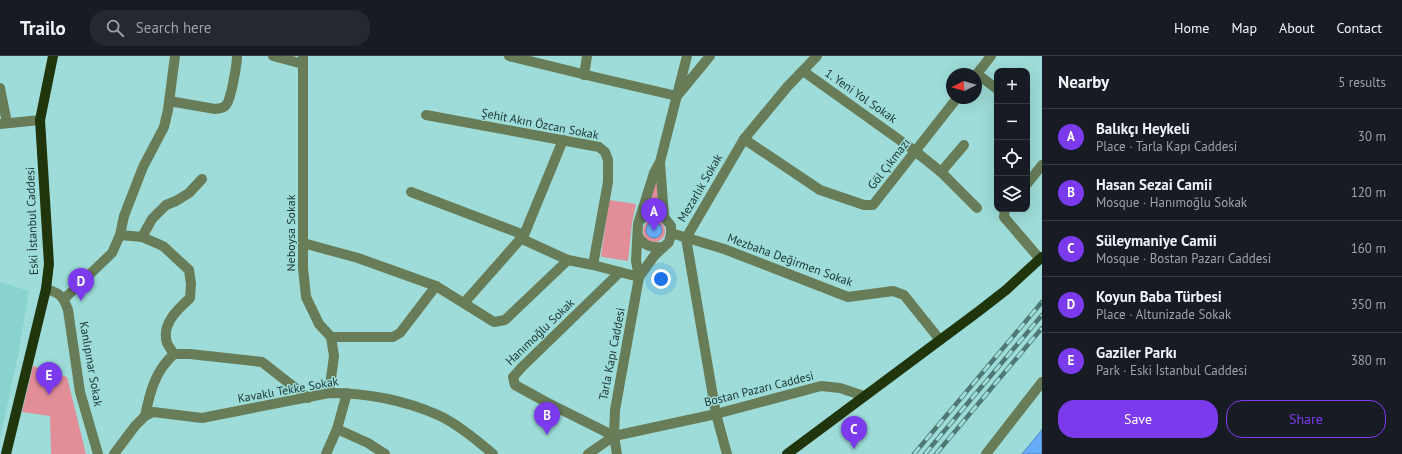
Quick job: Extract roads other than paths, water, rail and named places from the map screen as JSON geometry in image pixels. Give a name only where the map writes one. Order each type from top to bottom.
[{"type":"main road","name":"Eski İstanbul Caddesi","points":[[6,454],[46,289],[49,264],[40,120],[53,56]]},
{"type":"main road","points":[[787,454],[1006,290],[1041,258]]},
{"type":"street","points":[[46,289],[55,291],[64,299],[112,253],[120,235],[124,216],[143,167],[164,127],[175,56]]},
{"type":"street","points":[[169,101],[215,109],[227,105],[230,98],[237,56]]},
{"type":"street","points":[[273,56],[303,60]]},
{"type":"street","points":[[509,56],[677,96],[710,56]]},
{"type":"street","points":[[584,75],[587,56]]},
{"type":"street","name":"Tarla Kapı Caddesi","points":[[614,436],[614,410],[639,277],[636,261],[638,224],[654,173],[660,162],[687,56]]},
{"type":"street","name":"Mezarlık Sokak","points":[[727,454],[716,414],[686,238],[744,139],[788,86],[817,56]]},
{"type":"street","points":[[981,68],[991,56]]},
{"type":"street","name":"Neboysa Sokak","points":[[303,60],[303,268],[306,297],[319,324],[331,337]]},
{"type":"street","name":"1. Yeni Yol Sokak","points":[[803,71],[916,151],[941,172],[977,208]]},
{"type":"street","points":[[982,78],[994,87]]},
{"type":"street","points":[[0,88],[3,123],[40,120]]},
{"type":"street","name":"Göl Çıkmazı","points":[[744,139],[820,190],[864,205],[873,205],[953,104]]},
{"type":"street","name":"Şehit Akın Özcan Sokak","points":[[426,115],[599,147],[605,152],[608,160],[608,182],[593,265]]},
{"type":"street","points":[[464,303],[523,237],[562,140]]},
{"type":"street","points":[[941,172],[964,145]]},
{"type":"street","name":"Tarla Kapı Caddesi","points":[[639,277],[654,256],[668,242],[671,233],[671,226],[664,217],[660,162]]},
{"type":"street","points":[[1030,180],[1042,164]]},
{"type":"street","points":[[142,237],[152,219],[166,205],[176,202],[190,193],[202,179]]},
{"type":"street","points":[[411,192],[523,237],[568,260],[639,277]]},
{"type":"street","points":[[1005,212],[1004,217],[1041,258]]},
{"type":"street","points":[[640,220],[646,214],[651,213],[664,217]]},
{"type":"street","name":"Mezbaha Değirmen Sokak","points":[[671,233],[724,250],[848,297],[893,291],[904,295],[940,340]]},
{"type":"street","points":[[120,235],[142,237],[163,246],[189,270],[192,284],[190,298],[173,315],[167,330],[167,343],[174,354]]},
{"type":"street","points":[[638,236],[642,242],[648,246],[655,248],[663,247]]},
{"type":"street","points":[[304,243],[358,258],[436,286],[494,322],[505,320],[568,260]]},
{"type":"street","name":"Hanımoğlu Sokak","points":[[614,436],[515,385],[513,377],[522,366],[620,272]]},
{"type":"street","points":[[329,394],[334,356],[331,337],[393,337],[400,333],[436,286]]},
{"type":"street","name":"Kanlıpınar Sokak","points":[[64,299],[68,310],[80,392],[98,454]]},
{"type":"street","points":[[114,454],[134,426],[145,416],[151,388],[166,361],[174,354],[190,354],[262,362],[308,398]]},
{"type":"street","points":[[986,454],[1042,382]]},
{"type":"street","name":"Bostan Pazarı Caddesi","points":[[588,454],[614,436],[716,414],[821,386],[840,388],[864,396]]},
{"type":"street","points":[[326,454],[336,429],[347,393]]},
{"type":"street","name":"Kavaklı Tekke Sokak","points":[[145,416],[154,412],[202,418],[329,394],[347,393],[398,401],[439,416],[476,439],[493,454]]},
{"type":"street","points":[[336,429],[368,443],[385,454]]},
{"type":"street","points":[[614,436],[617,454]]},
{"type":"water","points":[[654,222],[661,227],[662,230],[657,237],[654,238],[647,233],[646,230],[651,223]]},
{"type":"water","points":[[1042,429],[1042,454],[1022,454],[1041,431]]},
{"type":"railway","points":[[914,454],[1042,302]]},
{"type":"railway","points":[[925,454],[1042,315]]},
{"type":"railway","points":[[936,454],[1042,328]]},
{"type":"place","name":"Balıkçı Heykeli","points":[[654,231]]},
{"type":"place","name":"Koyun Baba Türbesi","points":[[81,301]]},
{"type":"place","name":"Gaziler Parkı","points":[[49,395]]},
{"type":"place","name":"Hasan Sezai Camii","points":[[547,435]]},
{"type":"place","name":"Süleymaniye Camii","points":[[854,449]]}]
